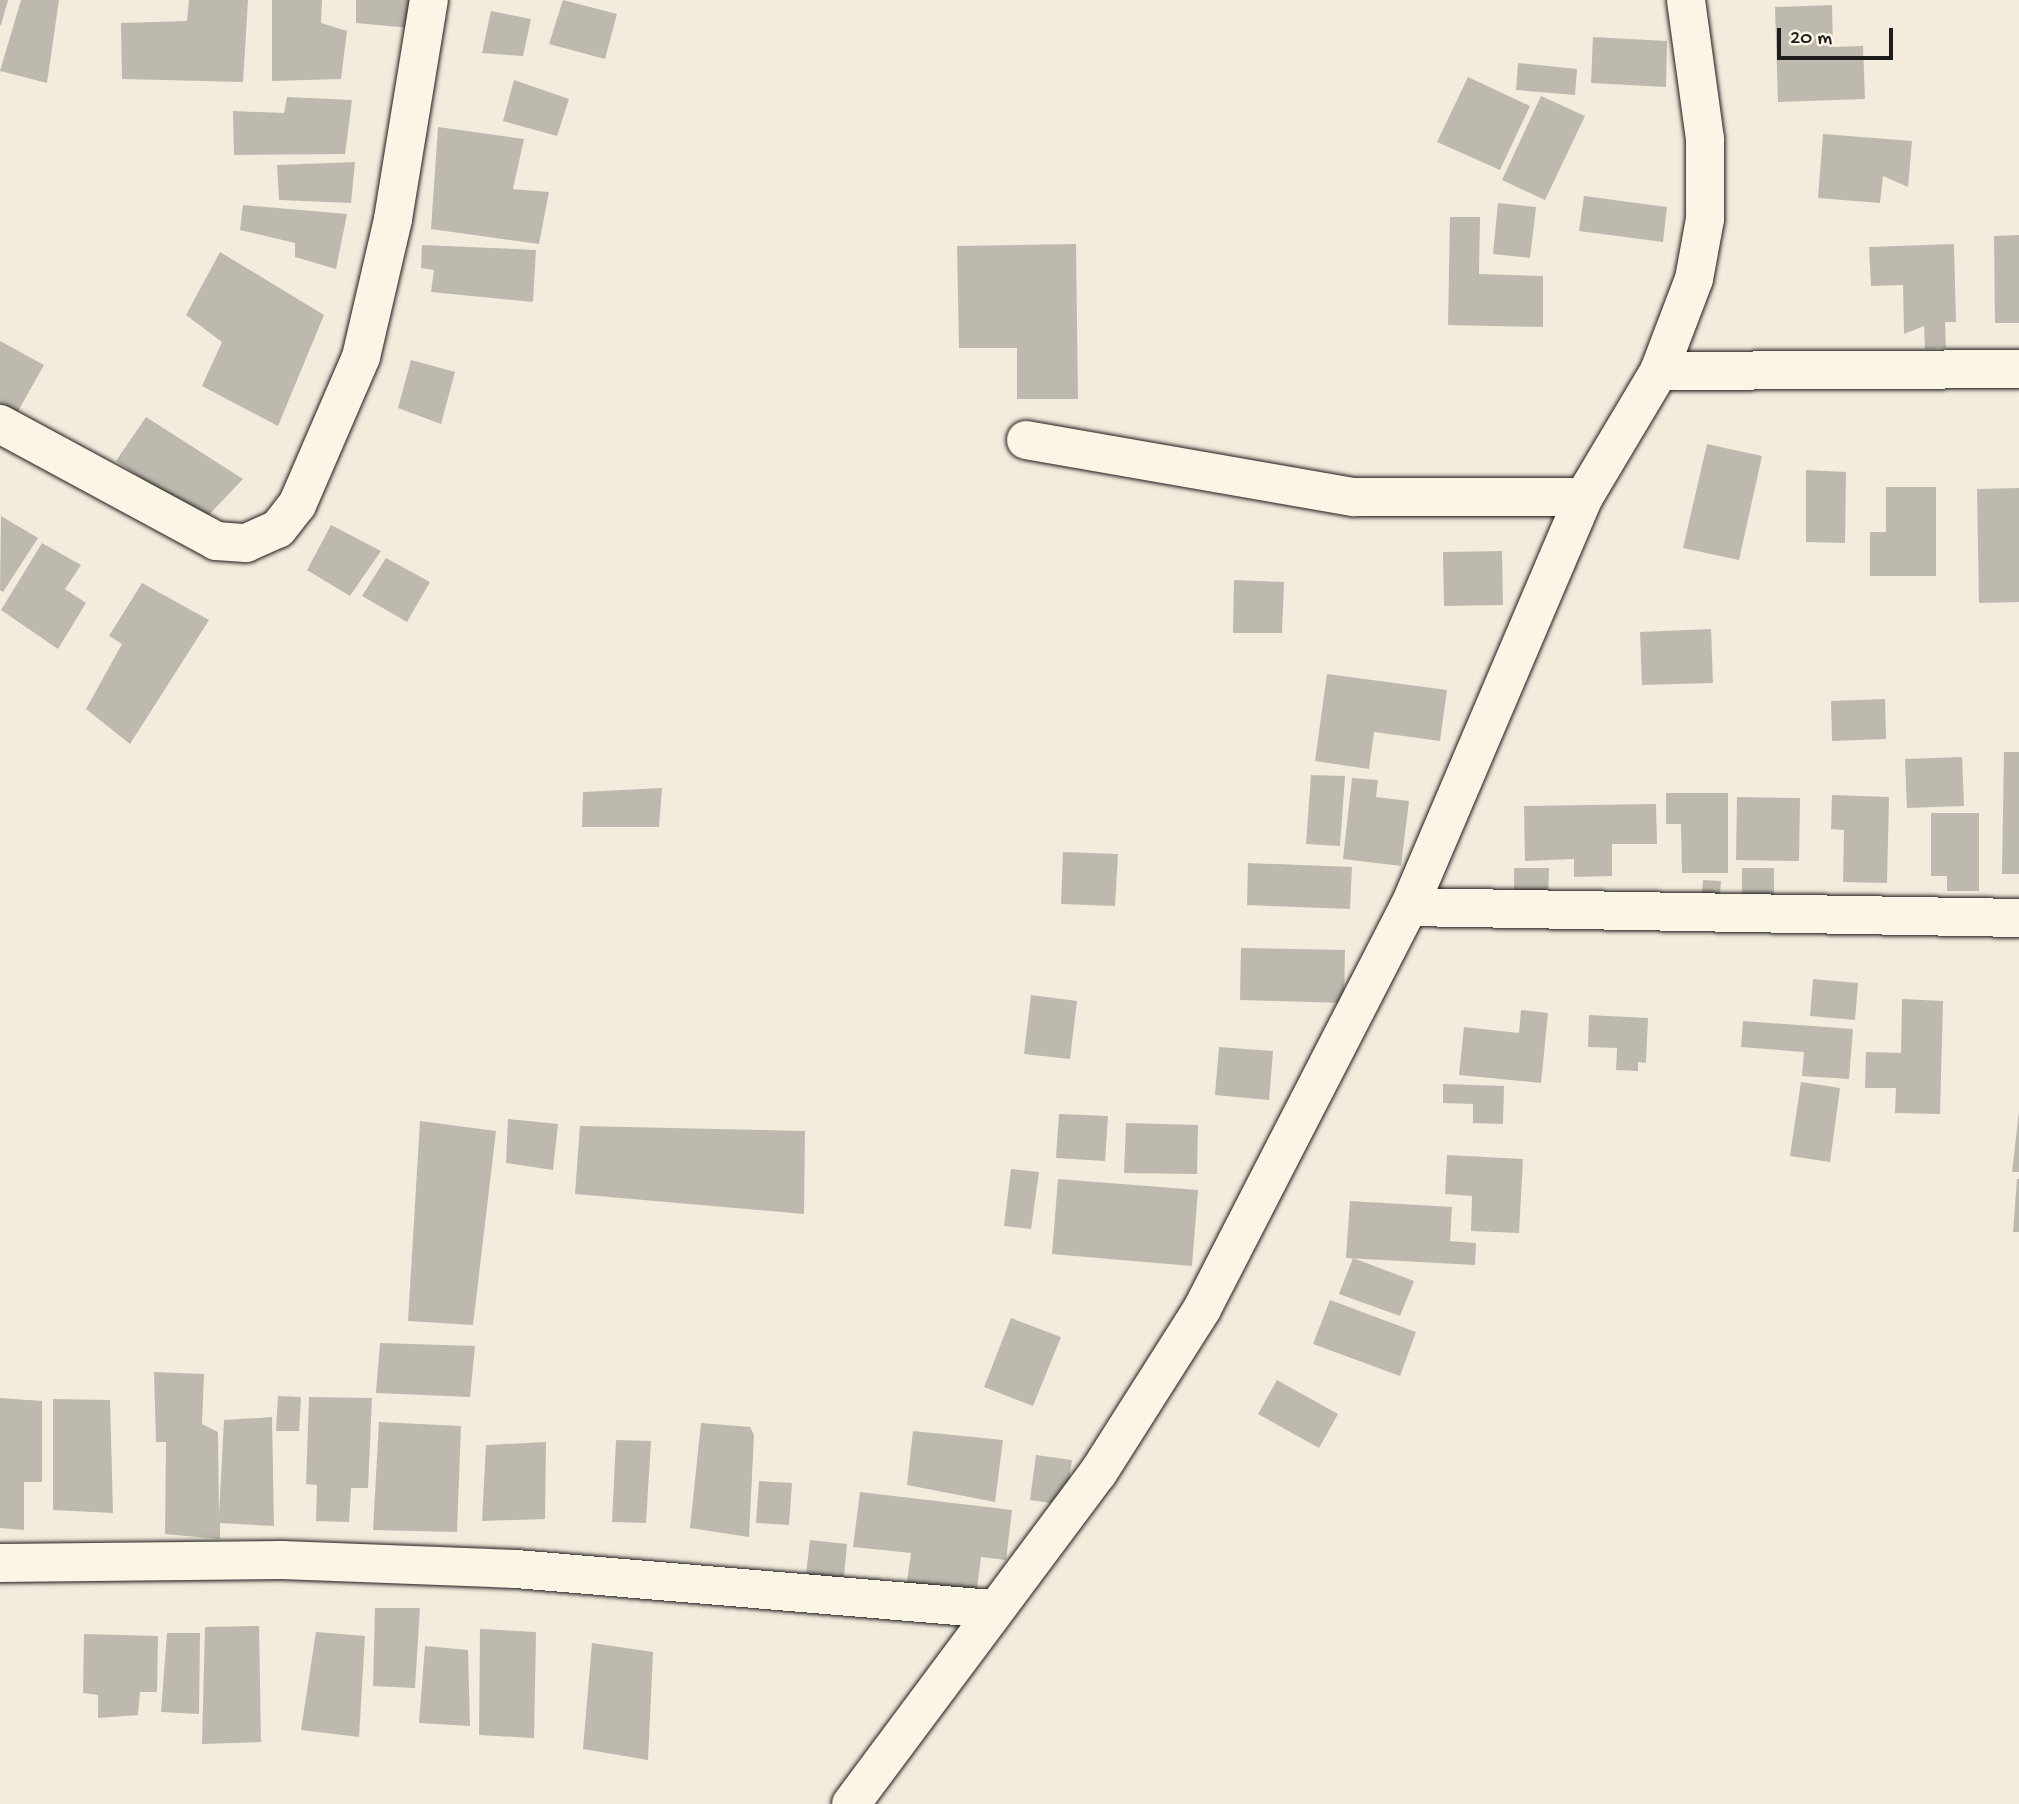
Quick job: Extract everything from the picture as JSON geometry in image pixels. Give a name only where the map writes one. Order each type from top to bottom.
[{"type":"street","points":[[0,424],[216,541],[246,543],[278,529],[297,505],[361,357],[393,219],[429,0]]},
{"type":"street","points":[[851,1804],[991,1609],[1098,1473],[1202,1309],[1409,907],[1584,497],[1659,371],[1694,279],[1705,219],[1705,139],[1686,0]]},
{"type":"street","points":[[1659,371],[2019,369]]},
{"type":"street","points":[[1026,440],[1354,497],[1584,497]]},
{"type":"street","points":[[1409,907],[2019,918]]},
{"type":"street","points":[[0,1563],[282,1560],[516,1569],[991,1609]]},
{"type":"building","points":[[0,0],[8,0],[1,25],[0,25]]},
{"type":"building","points":[[21,0],[59,0],[47,83],[0,71]]},
{"type":"building","points":[[189,0],[248,0],[243,82],[122,79],[121,23],[187,21]]},
{"type":"building","points":[[272,0],[322,0],[321,23],[347,31],[341,79],[272,81]]},
{"type":"building","points":[[356,0],[411,0],[410,28],[356,23]]},
{"type":"building","points":[[563,0],[617,14],[605,59],[549,44]]},
{"type":"building","points":[[1832,5],[1833,47],[1863,46],[1865,99],[1778,102],[1775,7]]},
{"type":"building","points":[[491,11],[531,19],[523,56],[482,53]]},
{"type":"building","points":[[1593,37],[1667,41],[1666,87],[1591,83]]},
{"type":"building","points":[[1518,63],[1577,69],[1575,95],[1516,90]]},
{"type":"building","points":[[1468,77],[1530,106],[1500,170],[1437,142]]},
{"type":"building","points":[[514,80],[569,99],[557,136],[503,121]]},
{"type":"building","points":[[1541,96],[1585,116],[1545,200],[1502,180]]},
{"type":"building","points":[[287,97],[352,100],[345,154],[234,155],[233,111],[284,113]]},
{"type":"building","points":[[438,127],[524,139],[513,189],[549,192],[539,244],[431,229]]},
{"type":"building","points":[[1823,134],[1912,141],[1908,187],[1883,176],[1880,203],[1818,198]]},
{"type":"building","points":[[355,162],[351,203],[279,200],[277,165]]},
{"type":"building","points":[[1584,196],[1667,207],[1663,242],[1579,231]]},
{"type":"building","points":[[1498,203],[1536,207],[1530,258],[1493,254]]},
{"type":"building","points":[[243,205],[347,214],[336,269],[295,257],[295,243],[240,230]]},
{"type":"building","points":[[1450,217],[1480,217],[1479,274],[1543,276],[1543,327],[1448,325]]},
{"type":"building","points":[[2019,235],[2019,323],[1995,323],[1994,236]]},
{"type":"building","points":[[1076,244],[1078,399],[1017,399],[1017,348],[959,348],[957,246]]},
{"type":"building","points":[[1954,244],[1956,322],[1945,322],[1946,348],[1925,349],[1924,326],[1904,334],[1903,285],[1871,286],[1869,247]]},
{"type":"building","points":[[422,245],[536,250],[533,302],[431,292],[434,270],[421,268]]},
{"type":"building","points":[[220,252],[324,315],[278,426],[202,386],[222,342],[186,315]]},
{"type":"building","points":[[0,341],[44,365],[17,413],[0,403]]},
{"type":"building","points":[[411,360],[455,372],[441,424],[398,408]]},
{"type":"building","points":[[146,417],[243,479],[204,520],[116,461]]},
{"type":"building","points":[[1707,444],[1762,456],[1739,560],[1683,548]]},
{"type":"building","points":[[1806,470],[1846,472],[1845,543],[1806,542]]},
{"type":"building","points":[[1886,487],[1936,487],[1936,576],[1870,576],[1870,532],[1886,532]]},
{"type":"building","points":[[2019,488],[2019,602],[1979,603],[1977,489]]},
{"type":"building","points":[[1,516],[38,538],[3,592],[0,590]]},
{"type":"building","points":[[331,525],[381,551],[350,596],[307,570]]},
{"type":"building","points":[[42,543],[81,565],[65,589],[86,603],[58,649],[1,610]]},
{"type":"building","points":[[1502,551],[1503,605],[1444,606],[1443,552]]},
{"type":"building","points":[[386,558],[430,582],[407,622],[362,596]]},
{"type":"building","points":[[1234,580],[1284,582],[1282,633],[1233,633]]},
{"type":"building","points":[[142,583],[209,620],[130,744],[86,709],[122,644],[109,636]]},
{"type":"building","points":[[1711,629],[1713,683],[1642,685],[1640,632]]},
{"type":"building","points":[[1327,674],[1447,690],[1440,741],[1374,732],[1369,769],[1315,761]]},
{"type":"building","points":[[1885,699],[1886,739],[1832,741],[1831,701]]},
{"type":"building","points":[[2004,752],[2019,752],[2019,874],[2002,874]]},
{"type":"building","points":[[1962,757],[1964,806],[1907,808],[1905,759]]},
{"type":"building","points":[[1311,775],[1345,776],[1340,846],[1306,844]]},
{"type":"building","points":[[1352,778],[1378,780],[1376,797],[1409,801],[1401,866],[1343,859]]},
{"type":"building","points":[[662,788],[659,827],[582,827],[583,792]]},
{"type":"building","points":[[1666,793],[1728,793],[1728,873],[1682,873],[1681,824],[1666,824]]},
{"type":"building","points":[[1832,795],[1889,797],[1887,883],[1843,882],[1844,830],[1831,829]]},
{"type":"building","points":[[1737,797],[1800,798],[1799,861],[1736,860]]},
{"type":"building","points":[[1656,804],[1657,844],[1612,844],[1612,876],[1574,877],[1574,859],[1525,861],[1524,806]]},
{"type":"building","points":[[1931,813],[1979,813],[1979,891],[1947,891],[1947,876],[1931,876]]},
{"type":"building","points":[[1063,852],[1118,854],[1115,906],[1061,904]]},
{"type":"building","points":[[1248,863],[1352,867],[1350,909],[1247,905]]},
{"type":"building","points":[[1514,868],[1549,868],[1548,903],[1514,903]]},
{"type":"building","points":[[1742,868],[1774,868],[1774,906],[1742,906]]},
{"type":"building","points":[[1703,880],[1721,881],[1719,907],[1701,906]]},
{"type":"building","points":[[1241,948],[1345,950],[1344,1003],[1240,1000]]},
{"type":"building","points":[[1813,979],[1858,983],[1855,1020],[1810,1016]]},
{"type":"building","points":[[1031,995],[1077,1001],[1070,1059],[1024,1054]]},
{"type":"building","points":[[1902,999],[1943,1001],[1940,1114],[1895,1113],[1896,1088],[1865,1088],[1866,1052],[1901,1053]]},
{"type":"building","points":[[1521,1010],[1548,1013],[1541,1083],[1459,1075],[1464,1027],[1519,1033]]},
{"type":"building","points":[[1589,1015],[1648,1018],[1646,1063],[1638,1062],[1638,1071],[1616,1070],[1617,1048],[1588,1047]]},
{"type":"building","points":[[1743,1021],[1853,1029],[1849,1079],[1802,1076],[1804,1052],[1741,1047]]},
{"type":"building","points":[[1219,1047],[1273,1051],[1269,1100],[1215,1095]]},
{"type":"building","points":[[1801,1082],[1840,1088],[1830,1162],[1790,1156]]},
{"type":"building","points":[[1443,1084],[1504,1086],[1503,1124],[1473,1123],[1473,1104],[1443,1103]]},
{"type":"building","points":[[2019,1111],[2019,1172],[2012,1172]]},
{"type":"building","points":[[1059,1114],[1108,1116],[1105,1161],[1056,1158]]},
{"type":"building","points":[[508,1119],[558,1124],[553,1170],[506,1163]]},
{"type":"building","points":[[420,1121],[496,1131],[473,1325],[408,1321]]},
{"type":"building","points":[[1126,1123],[1198,1125],[1197,1174],[1124,1173]]},
{"type":"building","points":[[580,1126],[805,1131],[804,1214],[575,1194]]},
{"type":"building","points":[[1447,1155],[1523,1159],[1519,1233],[1471,1231],[1472,1196],[1445,1194]]},
{"type":"building","points":[[1011,1169],[1039,1172],[1031,1229],[1004,1226]]},
{"type":"building","points":[[1058,1179],[1198,1190],[1192,1266],[1052,1254]]},
{"type":"building","points":[[2017,1179],[2019,1232],[2013,1232]]},
{"type":"building","points":[[1350,1201],[1452,1207],[1450,1241],[1476,1243],[1475,1265],[1346,1258]]},
{"type":"building","points":[[1353,1258],[1414,1281],[1400,1316],[1339,1294]]},
{"type":"building","points":[[1330,1300],[1416,1332],[1400,1376],[1313,1344]]},
{"type":"building","points":[[1011,1318],[1061,1337],[1033,1406],[984,1387]]},
{"type":"building","points":[[380,1343],[475,1346],[470,1397],[376,1393]]},
{"type":"building","points":[[154,1372],[204,1374],[202,1424],[218,1432],[219,1515],[224,1420],[272,1417],[274,1526],[220,1523],[220,1539],[165,1534],[166,1442],[156,1442]]},
{"type":"building","points":[[1277,1380],[1338,1414],[1319,1448],[1258,1414]]},
{"type":"building","points":[[278,1396],[301,1397],[299,1431],[276,1431]]},
{"type":"building","points":[[309,1397],[372,1398],[368,1488],[351,1488],[349,1522],[316,1521],[317,1485],[306,1484]]},
{"type":"building","points":[[0,1398],[42,1401],[42,1482],[24,1482],[24,1530],[0,1528]]},
{"type":"building","points":[[53,1399],[110,1400],[113,1513],[53,1510]]},
{"type":"building","points":[[379,1422],[461,1426],[457,1532],[373,1530]]},
{"type":"building","points":[[701,1423],[750,1427],[754,1435],[749,1537],[690,1528]]},
{"type":"building","points":[[913,1431],[1003,1440],[995,1502],[907,1485]]},
{"type":"building","points":[[616,1440],[651,1441],[646,1523],[612,1522]]},
{"type":"building","points":[[546,1442],[545,1519],[482,1521],[486,1445]]},
{"type":"building","points":[[1036,1455],[1072,1460],[1065,1505],[1030,1500]]},
{"type":"building","points":[[759,1481],[792,1483],[789,1525],[756,1523]]},
{"type":"building","points":[[860,1492],[1012,1510],[1006,1560],[981,1557],[976,1597],[906,1588],[911,1553],[853,1547]]},
{"type":"building","points":[[810,1540],[847,1544],[843,1587],[805,1583]]},
{"type":"building","points":[[375,1608],[420,1608],[415,1688],[373,1686]]},
{"type":"building","points":[[259,1626],[261,1742],[202,1744],[205,1627]]},
{"type":"building","points":[[480,1629],[536,1632],[534,1738],[479,1735]]},
{"type":"building","points":[[316,1632],[365,1636],[359,1737],[301,1730]]},
{"type":"building","points":[[167,1633],[200,1633],[199,1714],[161,1712]]},
{"type":"building","points":[[84,1634],[158,1636],[157,1692],[140,1692],[138,1715],[98,1718],[98,1695],[83,1693]]},
{"type":"building","points":[[592,1643],[653,1652],[648,1760],[583,1749]]},
{"type":"building","points":[[425,1646],[468,1650],[470,1726],[419,1723]]}]
